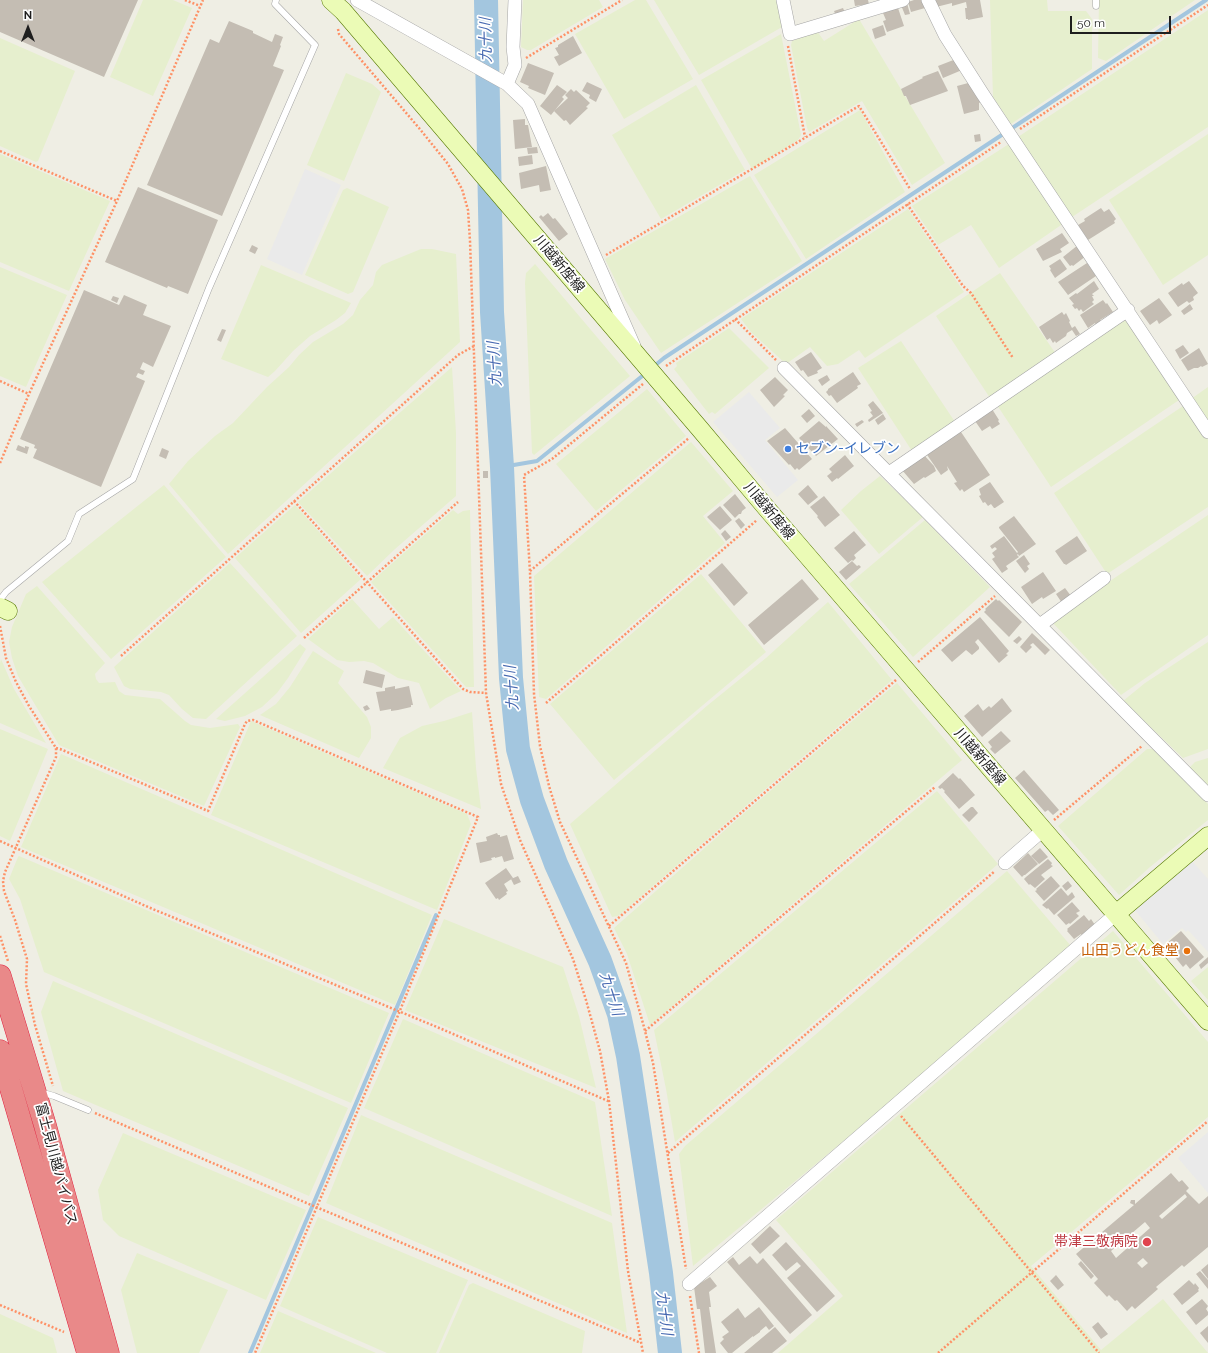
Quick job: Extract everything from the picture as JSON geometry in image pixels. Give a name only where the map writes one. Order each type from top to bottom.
[{"type":"highway","name":"富士見川越バイパス","points":[[0,976],[45,1093],[108,1353]]},
{"type":"highway","name":"富士見川越バイパス","points":[[0,1051],[3,1072],[86,1347]]},
{"type":"main road","name":"川越新座線","points":[[337,6],[1208,1021]]},
{"type":"main road","points":[[1116,914],[1208,836]]},
{"type":"street","points":[[357,0],[507,84],[528,104],[640,359]]},
{"type":"street","points":[[507,84],[515,65],[513,47],[515,0]]},
{"type":"street","points":[[783,0],[790,34],[903,0]]},
{"type":"street","points":[[928,0],[945,35],[1208,432]]},
{"type":"street","points":[[888,473],[1128,310]]},
{"type":"street","points":[[784,368],[1208,795]]},
{"type":"street","points":[[1040,625],[1104,578]]},
{"type":"street","points":[[1005,863],[1043,830]]},
{"type":"street","points":[[689,1284],[1116,914]]},
{"type":"street","points":[[3,1072],[45,1093]]},
{"type":"lane","points":[[2,611],[6,592],[68,541],[79,514],[133,479],[209,288],[315,45],[275,4],[276,0]]},
{"type":"lane","points":[[45,1093],[88,1110]]},
{"type":"path","points":[[185,0],[200,6]]},
{"type":"path","points":[[0,463],[29,394],[117,201],[203,0]]},
{"type":"path","points":[[515,65],[622,0]]},
{"type":"path","points":[[699,1353],[653,1063],[636,996],[626,963],[560,822],[549,786],[540,746],[534,694],[530,572],[524,475],[552,459],[654,375],[907,204],[1208,5]]},
{"type":"path","points":[[337,6],[337,26],[339,34],[443,158],[462,190],[468,210],[486,693],[501,784],[520,840],[573,959],[600,1051],[609,1101],[628,1271],[643,1353]]},
{"type":"path","points":[[790,34],[787,39],[805,138]]},
{"type":"path","points":[[597,259],[859,106],[910,189]]},
{"type":"path","points":[[0,151],[117,201]]},
{"type":"path","points":[[907,204],[963,286],[971,293],[1013,358]]},
{"type":"path","points":[[735,320],[784,368]]},
{"type":"path","points":[[121,656],[458,355],[474,346]]},
{"type":"path","points":[[0,381],[29,394]]},
{"type":"path","points":[[530,572],[700,429]]},
{"type":"path","points":[[294,502],[463,689],[470,692],[486,693]]},
{"type":"path","points":[[304,638],[458,502]]},
{"type":"path","points":[[546,703],[768,510]]},
{"type":"path","points":[[609,926],[1004,588]]},
{"type":"path","points":[[2,611],[6,658],[16,682],[29,706],[56,748],[56,757],[5,872],[3,881],[3,886],[27,959],[26,984],[35,1025],[53,1084],[45,1093]]},
{"type":"path","points":[[56,748],[208,811],[245,724],[247,721],[253,720],[478,817],[399,1013],[255,1353]]},
{"type":"path","points":[[1043,830],[1151,738]]},
{"type":"path","points":[[645,1032],[935,787]]},
{"type":"path","points":[[0,841],[148,907],[399,1013],[444,1030],[609,1101]]},
{"type":"path","points":[[668,1153],[1005,863]]},
{"type":"path","points":[[894,1107],[1099,1353]]},
{"type":"path","points":[[88,1110],[642,1343]]},
{"type":"path","points":[[938,1353],[1208,1121]]},
{"type":"path","points":[[0,1305],[86,1347]]},
{"type":"green space","points":[[143,0],[173,0],[192,8],[153,96],[110,77]]},
{"type":"green space","points":[[523,0],[599,0],[603,7],[531,50],[527,50],[521,47]]},
{"type":"green space","points":[[635,0],[646,0],[693,79],[624,119],[575,34]]},
{"type":"green space","points":[[654,0],[777,0],[782,27],[699,75]]},
{"type":"green space","points":[[990,0],[1047,0],[1048,11],[1086,11],[1092,19],[1092,69],[1011,124],[993,97]]},
{"type":"green space","points":[[1099,0],[1195,0],[1106,61],[1098,58]]},
{"type":"green space","points":[[1208,10],[1208,127],[1072,217],[1018,137]]},
{"type":"green space","points":[[859,19],[945,163],[912,185],[862,101],[809,132],[807,128],[791,45],[792,41],[817,31],[824,41]]},
{"type":"green space","points":[[781,34],[801,135],[798,140],[752,169],[701,80]]},
{"type":"green space","points":[[0,38],[75,71],[38,161],[36,162],[0,146]]},
{"type":"green space","points":[[346,73],[372,84],[381,92],[344,181],[307,165]]},
{"type":"green space","points":[[696,85],[745,170],[661,219],[612,135]]},
{"type":"green space","points":[[860,110],[905,192],[806,259],[754,175]]},
{"type":"green space","points":[[1208,134],[1208,255],[1163,285],[1109,200]]},
{"type":"green space","points":[[1009,144],[1064,223],[999,268],[971,225],[938,245],[912,206]]},
{"type":"green space","points":[[0,154],[110,201],[69,291],[0,262]]},
{"type":"green space","points":[[750,176],[802,261],[661,353],[625,300],[605,259]]},
{"type":"green space","points":[[347,188],[389,207],[353,292],[348,294],[305,275],[343,190]]},
{"type":"green space","points":[[908,209],[964,292],[865,358],[859,350],[838,364],[827,366],[810,347],[786,364],[751,332],[741,319]]},
{"type":"green space","points":[[421,249],[432,249],[456,254],[460,342],[228,554],[169,484],[188,461],[215,436],[233,423],[313,342],[343,324],[353,315],[360,300],[373,285],[376,272],[382,265]]},
{"type":"green space","points":[[535,264],[630,376],[534,455],[532,453],[525,283],[526,273]]},
{"type":"green space","points":[[261,265],[351,303],[345,313],[310,336],[268,377],[221,359]]},
{"type":"green space","points":[[0,267],[67,295],[26,387],[0,376]]},
{"type":"green space","points":[[1000,273],[1056,354],[990,398],[936,316]]},
{"type":"green space","points":[[1125,319],[1182,398],[1051,487],[997,405]]},
{"type":"green space","points":[[729,328],[769,368],[715,414],[712,412],[709,414],[674,369],[677,366],[676,363]]},
{"type":"green space","points":[[901,341],[955,422],[912,451],[858,368]]},
{"type":"green space","points":[[452,367],[456,433],[456,496],[395,549],[367,576],[298,502]]},
{"type":"green space","points":[[1208,387],[1208,424],[1191,399]]},
{"type":"green space","points":[[647,389],[686,436],[596,511],[556,464]]},
{"type":"green space","points":[[1186,404],[1208,438],[1208,507],[1107,574],[1054,493]]},
{"type":"green space","points":[[691,442],[733,491],[703,516],[725,543],[546,699],[539,697],[534,576]]},
{"type":"green space","points":[[880,476],[923,517],[879,554],[841,510]]},
{"type":"green space","points":[[164,485],[226,557],[111,659],[42,582]]},
{"type":"green space","points":[[295,505],[361,579],[301,633],[235,558]]},
{"type":"green space","points":[[453,510],[458,514],[463,511],[470,510],[474,687],[466,687],[371,582]]},
{"type":"green space","points":[[1208,515],[1208,635],[1121,695],[1052,622]]},
{"type":"green space","points":[[925,520],[990,587],[913,657],[849,584]]},
{"type":"green space","points":[[230,563],[297,636],[206,719],[193,718],[169,695],[161,692],[130,689],[124,686],[114,667]]},
{"type":"green space","points":[[701,574],[766,652],[614,780],[550,704]]},
{"type":"green space","points":[[37,586],[105,663],[95,674],[99,683],[115,682],[119,691],[125,695],[160,699],[191,725],[210,728],[238,724],[240,727],[204,806],[59,745],[18,676],[9,642],[12,627],[26,594]]},
{"type":"green space","points":[[352,599],[379,629],[393,617],[461,691],[446,698],[430,709],[419,683],[398,678],[373,663],[364,661],[349,662],[337,660],[308,639]]},
{"type":"green space","points":[[828,602],[892,680],[618,916],[612,917],[570,824],[708,705],[766,658]]},
{"type":"green space","points":[[1208,642],[1208,749],[1183,758],[1123,701],[1145,683]]},
{"type":"green space","points":[[300,644],[306,649],[277,693],[262,707],[245,716],[225,721],[216,719]]},
{"type":"green space","points":[[313,651],[344,671],[338,683],[367,717],[371,727],[371,738],[359,758],[260,715],[276,704],[290,687]]},
{"type":"green space","points":[[1,659],[14,689],[46,743],[0,723]]},
{"type":"green space","points":[[897,683],[962,760],[650,1025],[627,954],[614,928],[749,809]]},
{"type":"green space","points":[[472,712],[481,809],[383,768],[400,738],[422,726]]},
{"type":"green space","points":[[251,721],[467,814],[471,824],[437,910],[211,815]]},
{"type":"green space","points":[[0,729],[48,749],[10,841],[0,836]]},
{"type":"green space","points":[[1147,749],[1153,749],[1208,804],[1208,820],[1150,867],[1119,895],[1058,826]]},
{"type":"green space","points":[[61,754],[432,915],[395,1005],[21,847]]},
{"type":"green space","points":[[1208,758],[1208,788],[1189,768],[1195,762]]},
{"type":"green space","points":[[937,791],[998,864],[675,1142],[654,1030]]},
{"type":"green space","points":[[19,856],[389,1013],[351,1103],[44,972],[20,899],[9,879]]},
{"type":"green space","points":[[1007,871],[1071,946],[888,1104],[693,1266],[679,1154],[685,1146]]},
{"type":"green space","points":[[444,919],[563,967],[579,1016],[596,1088],[405,1010]]},
{"type":"green space","points":[[1113,931],[1208,1042],[1208,1117],[1031,1266],[1101,1350],[1163,1299],[1208,1353],[778,1353],[843,1296],[776,1220]]},
{"type":"green space","points":[[1208,967],[1208,1000],[1191,981]]},
{"type":"green space","points":[[53,981],[348,1108],[309,1196],[63,1091],[41,1012]]},
{"type":"green space","points":[[403,1019],[595,1102],[612,1216],[364,1108]]},
{"type":"green space","points":[[361,1115],[612,1223],[627,1333],[326,1203]]},
{"type":"green space","points":[[123,1133],[306,1210],[266,1300],[119,1236],[103,1220],[98,1190]]},
{"type":"green space","points":[[318,1217],[468,1280],[436,1353],[387,1353],[280,1306]]},
{"type":"green space","points":[[137,1253],[228,1290],[199,1353],[137,1353],[121,1290]]},
{"type":"green space","points":[[473,1283],[585,1331],[582,1353],[439,1353],[469,1285]]},
{"type":"green space","points":[[278,1311],[376,1353],[260,1353]]},
{"type":"green space","points":[[0,1314],[53,1338],[57,1353],[0,1353]]},
{"type":"shaded area","points":[[305,169],[341,185],[302,275],[267,259]]},
{"type":"shaded area","points":[[749,392],[780,428],[765,440],[798,480],[777,497],[713,422]]},
{"type":"shaded area","points":[[1192,861],[1208,879],[1208,952],[1188,930],[1186,932],[1182,928],[1163,944],[1134,909]]},
{"type":"shaded area","points":[[1208,1132],[1208,1193],[1178,1158]]},
{"type":"building","points":[[0,0],[138,0],[104,77],[0,32]]},
{"type":"building","points":[[854,0],[868,0],[869,4],[855,6]]},
{"type":"building","points":[[923,0],[925,8],[911,12],[908,2]]},
{"type":"building","points":[[934,0],[980,0],[983,17],[968,20],[966,19],[966,2],[952,6],[952,3],[936,7]]},
{"type":"building","points":[[907,3],[910,14],[905,15],[901,5]]},
{"type":"building","points":[[843,8],[845,13],[836,16],[834,11]]},
{"type":"building","points":[[898,8],[904,26],[887,32],[883,21],[886,20],[883,13]]},
{"type":"building","points":[[229,21],[253,31],[253,33],[272,42],[275,34],[283,37],[273,66],[284,70],[222,216],[147,185],[210,39],[219,43]]},
{"type":"building","points":[[883,25],[886,35],[875,39],[872,29]]},
{"type":"building","points":[[573,36],[582,53],[559,66],[554,57],[559,55],[555,48]]},
{"type":"building","points":[[956,59],[962,70],[943,78],[938,66]]},
{"type":"building","points":[[528,63],[554,73],[545,95],[528,88],[529,86],[520,82]]},
{"type":"building","points":[[938,71],[948,91],[910,105],[901,89],[923,78],[922,77]]},
{"type":"building","points":[[587,82],[602,89],[596,102],[589,98],[590,95],[582,91]]},
{"type":"building","points":[[972,82],[981,102],[979,103],[979,110],[964,114],[957,86]]},
{"type":"building","points":[[557,85],[567,92],[562,97],[564,99],[551,115],[540,106]]},
{"type":"building","points":[[571,89],[574,92],[576,90],[590,103],[586,107],[588,108],[570,125],[554,111],[568,98],[565,95]]},
{"type":"building","points":[[525,119],[525,125],[528,125],[532,147],[515,149],[513,120]]},
{"type":"building","points":[[980,134],[981,141],[975,142],[974,135]]},
{"type":"building","points":[[537,147],[538,153],[528,154],[527,148]]},
{"type":"building","points":[[532,155],[533,164],[519,166],[518,157]]},
{"type":"building","points":[[546,166],[551,190],[540,192],[539,185],[521,189],[519,173]]},
{"type":"building","points":[[138,187],[218,220],[188,294],[168,286],[167,288],[105,262]]},
{"type":"building","points":[[1101,208],[1104,212],[1109,209],[1116,219],[1114,221],[1115,223],[1088,240],[1078,225],[1085,221],[1084,219]]},
{"type":"building","points":[[548,213],[553,219],[555,218],[568,234],[559,241],[539,217],[541,215],[543,217]]},
{"type":"building","points":[[1062,233],[1069,243],[1060,249],[1062,252],[1043,261],[1036,249]]},
{"type":"building","points":[[252,245],[258,248],[255,254],[249,251]]},
{"type":"building","points":[[1078,245],[1086,256],[1073,266],[1070,266],[1063,257]]},
{"type":"building","points":[[1060,259],[1067,269],[1055,278],[1049,266]]},
{"type":"building","points":[[1087,263],[1096,276],[1068,295],[1058,282]]},
{"type":"building","points":[[1094,281],[1099,289],[1092,294],[1094,296],[1092,296],[1094,300],[1092,302],[1094,304],[1083,312],[1081,309],[1079,311],[1077,308],[1075,309],[1072,305],[1074,304],[1069,298]]},
{"type":"building","points":[[1189,281],[1198,293],[1193,297],[1194,300],[1189,303],[1187,301],[1178,307],[1168,293],[1182,283],[1183,285]]},
{"type":"building","points":[[84,290],[119,305],[124,295],[147,305],[143,315],[171,326],[153,367],[143,362],[140,369],[145,371],[143,375],[138,373],[136,377],[145,381],[101,487],[33,458],[37,449],[34,448],[35,445],[20,439]]},
{"type":"building","points":[[113,296],[119,298],[117,303],[111,300]]},
{"type":"building","points":[[1159,298],[1172,315],[1159,324],[1157,320],[1150,325],[1140,311]]},
{"type":"building","points":[[1103,300],[1113,312],[1100,320],[1101,322],[1096,325],[1095,323],[1088,328],[1080,315]]},
{"type":"building","points":[[1190,304],[1193,309],[1184,315],[1181,311]]},
{"type":"building","points":[[1062,312],[1064,315],[1066,313],[1072,328],[1075,326],[1080,334],[1076,336],[1072,330],[1056,343],[1055,341],[1053,343],[1050,338],[1047,340],[1039,327]]},
{"type":"building","points":[[222,329],[226,330],[221,342],[217,340]]},
{"type":"building","points":[[1183,345],[1189,353],[1180,359],[1175,350]]},
{"type":"building","points":[[1199,348],[1208,364],[1188,371],[1181,360]]},
{"type":"building","points":[[811,352],[822,368],[817,371],[818,373],[808,377],[803,370],[801,371],[795,362]]},
{"type":"building","points":[[853,372],[861,384],[857,386],[858,388],[837,403],[831,395],[829,396],[826,392],[828,389]]},
{"type":"building","points":[[827,375],[830,380],[822,386],[818,380]]},
{"type":"building","points":[[775,377],[788,390],[783,395],[785,396],[774,407],[760,390]]},
{"type":"building","points":[[873,401],[883,413],[869,422],[868,420],[873,416],[868,405]]},
{"type":"building","points":[[809,409],[815,416],[807,423],[801,416]]},
{"type":"building","points":[[992,409],[1000,424],[992,429],[990,426],[982,431],[975,421]]},
{"type":"building","points":[[883,414],[886,419],[878,425],[875,420]]},
{"type":"building","points":[[862,420],[864,422],[857,427],[855,424]]},
{"type":"building","points":[[819,421],[838,439],[816,456],[799,438]]},
{"type":"building","points":[[785,428],[812,459],[799,470],[797,468],[795,470],[790,464],[789,465],[767,441]]},
{"type":"building","points":[[959,429],[990,475],[964,492],[962,489],[960,491],[954,483],[957,482],[947,466],[948,470],[941,475],[925,452]]},
{"type":"building","points":[[18,445],[25,448],[25,446],[29,447],[27,454],[16,450]]},
{"type":"building","points":[[162,448],[169,451],[166,459],[159,456]]},
{"type":"building","points":[[845,455],[854,466],[832,482],[827,476],[832,472],[829,469]]},
{"type":"building","points":[[924,455],[934,466],[936,471],[914,484],[902,470]]},
{"type":"building","points":[[483,471],[488,471],[488,478],[483,478]]},
{"type":"building","points":[[990,482],[1004,502],[995,508],[991,504],[988,506],[985,502],[983,503],[979,496],[981,495],[979,489]]},
{"type":"building","points":[[808,485],[818,497],[808,505],[798,494]]},
{"type":"building","points":[[735,494],[746,508],[735,518],[723,505]]},
{"type":"building","points":[[824,496],[840,515],[825,527],[810,507]]},
{"type":"building","points":[[720,506],[732,520],[720,530],[707,517]]},
{"type":"building","points":[[1014,516],[1036,544],[1019,556],[1018,554],[1017,555],[1019,557],[1006,566],[1008,569],[1002,573],[992,559],[995,557],[992,553],[997,549],[995,547],[992,549],[990,546],[1004,536],[1017,553],[1018,552],[999,528]]},
{"type":"building","points":[[739,518],[745,525],[741,529],[735,521]]},
{"type":"building","points":[[725,530],[731,537],[726,541],[721,534]]},
{"type":"building","points":[[854,531],[866,545],[854,555],[856,558],[853,561],[852,560],[848,563],[834,548]]},
{"type":"building","points":[[1077,536],[1087,551],[1066,565],[1055,551]]},
{"type":"building","points":[[1024,555],[1030,564],[1027,566],[1029,569],[1025,573],[1016,561]]},
{"type":"building","points":[[852,561],[857,566],[859,565],[861,567],[846,580],[839,572]]},
{"type":"building","points":[[722,563],[748,593],[734,606],[708,575]]},
{"type":"building","points":[[1043,572],[1056,591],[1043,599],[1042,597],[1032,604],[1021,587]]},
{"type":"building","points":[[802,579],[819,599],[764,645],[748,625]]},
{"type":"building","points":[[1065,588],[1071,596],[1062,603],[1056,594]]},
{"type":"building","points":[[996,599],[998,601],[999,600],[1022,622],[1009,637],[984,612],[986,610],[985,609]]},
{"type":"building","points":[[980,617],[1009,651],[1006,654],[1008,655],[999,663],[978,639],[975,642],[979,649],[972,655],[966,650],[952,662],[941,650]]},
{"type":"building","points":[[1032,633],[1050,650],[1045,655],[1033,643],[1030,645],[1032,647],[1026,653],[1020,647]]},
{"type":"building","points":[[1019,636],[1022,639],[1017,644],[1013,641]]},
{"type":"building","points":[[366,670],[385,675],[382,688],[363,683]]},
{"type":"building","points":[[395,686],[395,689],[409,686],[413,705],[411,705],[411,707],[398,710],[391,711],[391,709],[380,711],[376,692],[385,691],[385,688]]},
{"type":"building","points":[[1002,698],[1012,711],[982,737],[964,716],[978,704],[983,711],[989,706],[991,708]]},
{"type":"building","points":[[367,705],[370,709],[365,711],[363,707]]},
{"type":"building","points":[[1001,731],[1011,741],[995,754],[990,749],[992,747],[988,742]]},
{"type":"building","points":[[1024,770],[1059,810],[1053,815],[1048,810],[1045,812],[1015,778]]},
{"type":"building","points":[[953,773],[959,779],[960,778],[975,795],[959,809],[944,792],[945,791],[938,787]]},
{"type":"building","points":[[973,807],[978,813],[969,822],[962,815]]},
{"type":"building","points":[[497,833],[500,837],[507,835],[514,859],[504,862],[502,856],[491,858],[492,860],[480,863],[476,843],[487,841],[486,837]]},
{"type":"building","points":[[1040,848],[1048,857],[1039,864],[1031,856]]},
{"type":"building","points":[[1028,853],[1038,864],[1022,877],[1013,867]]},
{"type":"building","points":[[1048,859],[1053,866],[1041,875],[1045,879],[1035,888],[1030,884],[1029,885],[1024,879]]},
{"type":"building","points":[[506,868],[513,878],[504,884],[508,891],[506,892],[507,894],[499,900],[498,898],[496,899],[485,883]]},
{"type":"building","points":[[518,876],[521,882],[514,885],[511,879]]},
{"type":"building","points":[[1051,876],[1060,886],[1044,901],[1035,891]]},
{"type":"building","points":[[1068,881],[1072,886],[1066,891],[1062,886]]},
{"type":"building","points":[[1061,888],[1068,896],[1072,892],[1075,897],[1054,915],[1048,908],[1047,909],[1042,905]]},
{"type":"building","points":[[1072,902],[1080,911],[1076,913],[1079,916],[1070,924],[1069,923],[1066,925],[1057,915]]},
{"type":"building","points":[[1084,915],[1089,921],[1091,919],[1095,925],[1082,936],[1081,934],[1074,939],[1067,929]]},
{"type":"building","points":[[1181,931],[1204,957],[1190,969],[1186,964],[1183,967],[1175,957],[1178,955],[1167,943]]},
{"type":"building","points":[[1208,957],[1208,963],[1201,969],[1199,965]]},
{"type":"building","points":[[1171,1173],[1179,1182],[1182,1180],[1189,1188],[1186,1191],[1199,1204],[1208,1196],[1208,1247],[1184,1267],[1182,1265],[1156,1287],[1158,1289],[1135,1309],[1132,1306],[1127,1311],[1117,1300],[1115,1301],[1109,1295],[1107,1297],[1094,1283],[1098,1279],[1076,1254],[1134,1205],[1130,1203],[1131,1200],[1135,1200],[1135,1204]],"holes":[[[1185,1194],[1187,1197],[1162,1219],[1159,1216]],[[1145,1222],[1150,1228],[1116,1258],[1111,1251]],[[1143,1258],[1148,1263],[1142,1268],[1137,1263]]]},
{"type":"building","points":[[770,1226],[780,1236],[760,1254],[751,1244]]},
{"type":"building","points":[[786,1242],[835,1296],[817,1312],[787,1278],[801,1266],[797,1262],[786,1271],[772,1255]]},
{"type":"building","points":[[750,1256],[757,1264],[763,1258],[812,1315],[790,1334],[727,1262],[733,1257],[739,1265]]},
{"type":"building","points":[[1081,1261],[1094,1276],[1091,1279],[1078,1264]]},
{"type":"building","points":[[1208,1264],[1208,1279],[1201,1270]]},
{"type":"building","points":[[1200,1271],[1208,1280],[1208,1289],[1196,1274]]},
{"type":"building","points":[[1056,1275],[1064,1285],[1058,1290],[1050,1281]]},
{"type":"building","points":[[710,1277],[717,1286],[709,1292],[711,1307],[709,1307],[716,1353],[705,1353],[700,1309],[697,1309],[694,1287]]},
{"type":"building","points":[[1189,1280],[1194,1285],[1195,1283],[1199,1288],[1199,1291],[1182,1305],[1173,1294]]},
{"type":"building","points":[[1202,1299],[1208,1306],[1206,1309],[1208,1315],[1196,1325],[1186,1312]]},
{"type":"building","points":[[759,1307],[774,1326],[769,1330],[766,1326],[732,1353],[728,1353],[720,1343],[724,1339],[722,1337],[729,1332],[721,1322],[738,1308],[745,1318]]},
{"type":"building","points":[[1098,1322],[1108,1334],[1101,1339],[1092,1327]]},
{"type":"building","points":[[1208,1326],[1208,1343],[1200,1333]]},
{"type":"building","points":[[775,1327],[787,1341],[772,1353],[744,1353]]},
{"type":"waterway","name":"九十川","points":[[486,0],[492,312],[502,467],[511,678],[518,749],[532,800],[556,864],[600,961],[619,1014],[628,1056],[661,1273],[670,1353]]},
{"type":"waterway","points":[[653,367],[664,358],[1206,0]]},
{"type":"waterway","points":[[502,467],[537,461],[646,373]]},
{"type":"waterway","points":[[250,1353],[436,915]]},
{"type":"place","name":"セブン-イレブン","points":[[788,449]]},
{"type":"place","name":"山田うどん食堂","points":[[1187,951]]},
{"type":"place","name":"帯津三敬病院","points":[[1147,1242]]}]
